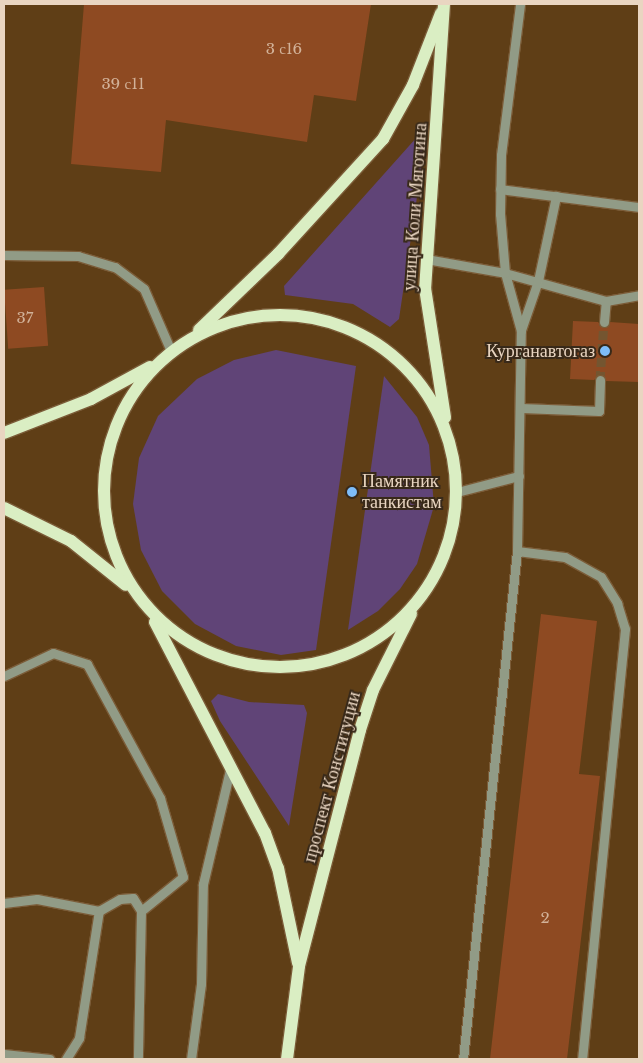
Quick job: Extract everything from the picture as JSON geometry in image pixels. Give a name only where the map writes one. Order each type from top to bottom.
[{"type":"main road","name":"улица Коли Мяготина","points":[[444,5],[426,259],[428,327],[449,439]]},
{"type":"main road","name":"улица Коли Мяготина","points":[[191,338],[278,254],[383,139],[413,85],[444,5]]},
{"type":"main road","points":[[135,593],[118,562],[107,528],[106,457],[134,391],[157,364],[171,351],[191,338],[226,322],[273,314],[330,321],[374,342],[405,365],[438,412],[449,439],[457,492]]},
{"type":"main road","points":[[4,433],[91,399],[157,364]]},
{"type":"main road","name":"проспект Конституции","points":[[287,1059],[299,966],[373,690],[416,603],[444,556],[457,492]]},
{"type":"main road","points":[[4,508],[71,541],[135,593]]},
{"type":"main road","name":"проспект Конституции","points":[[135,593],[154,620],[232,764],[278,868],[299,966]]},
{"type":"main road","points":[[154,620],[229,660],[297,667],[363,646],[416,603]]},
{"type":"street","points":[[463,1059],[517,551],[522,408],[521,330],[505,273],[500,189],[520,4]]},
{"type":"street","points":[[500,189],[639,207]]},
{"type":"street","points":[[521,330],[538,281],[556,196]]},
{"type":"street","points":[[4,255],[78,256],[114,267],[144,289],[171,351]]},
{"type":"street","points":[[426,259],[505,273],[606,301],[639,295]]},
{"type":"street","points":[[604,322],[606,301]]},
{"type":"street","points":[[522,408],[599,411],[600,380]]},
{"type":"street","points":[[457,492],[519,476]]},
{"type":"street","points":[[517,551],[564,557],[601,577],[617,602],[625,629],[582,1059]]},
{"type":"street","points":[[4,676],[53,653],[88,664],[112,703],[160,798],[183,877],[141,911]]},
{"type":"street","points":[[191,1059],[201,984],[203,884],[232,764]]},
{"type":"street","points":[[4,902],[37,898],[99,911],[120,899],[133,898],[141,911],[138,1059]]},
{"type":"street","points":[[66,1059],[79,1038],[99,911]]},
{"type":"street","points":[[4,1054],[50,1059]]},
{"type":"shaded area","points":[[426,136],[399,319],[390,327],[353,304],[285,295],[284,286],[417,137]]},
{"type":"shaded area","points":[[276,350],[356,366],[316,650],[281,655],[236,646],[195,624],[162,591],[141,550],[133,504],[139,458],[158,416],[197,379],[234,360]]},
{"type":"shaded area","points":[[384,376],[417,417],[429,445],[434,506],[417,564],[400,589],[378,611],[348,630]]},
{"type":"shaded area","points":[[218,694],[249,702],[304,705],[307,713],[289,826],[220,721],[211,701]]},
{"type":"building","points":[[84,4],[371,4],[356,101],[314,95],[307,142],[166,120],[161,172],[71,164]]},
{"type":"building","points":[[44,287],[48,346],[8,349],[4,290]]},
{"type":"building","name":"Курганавтогаз","points":[[573,321],[598,322],[604,328],[610,322],[639,324],[639,382],[606,381],[601,374],[594,380],[570,379]]},
{"type":"building","points":[[541,614],[597,621],[579,774],[600,776],[567,1059],[490,1059]]},
{"type":"tunnel","points":[[600,380],[604,322]]},
{"type":"place","name":"Курганавтогаз","points":[[605,351]]},
{"type":"place","name":"Памятник танкистам","points":[[352,492]]}]
